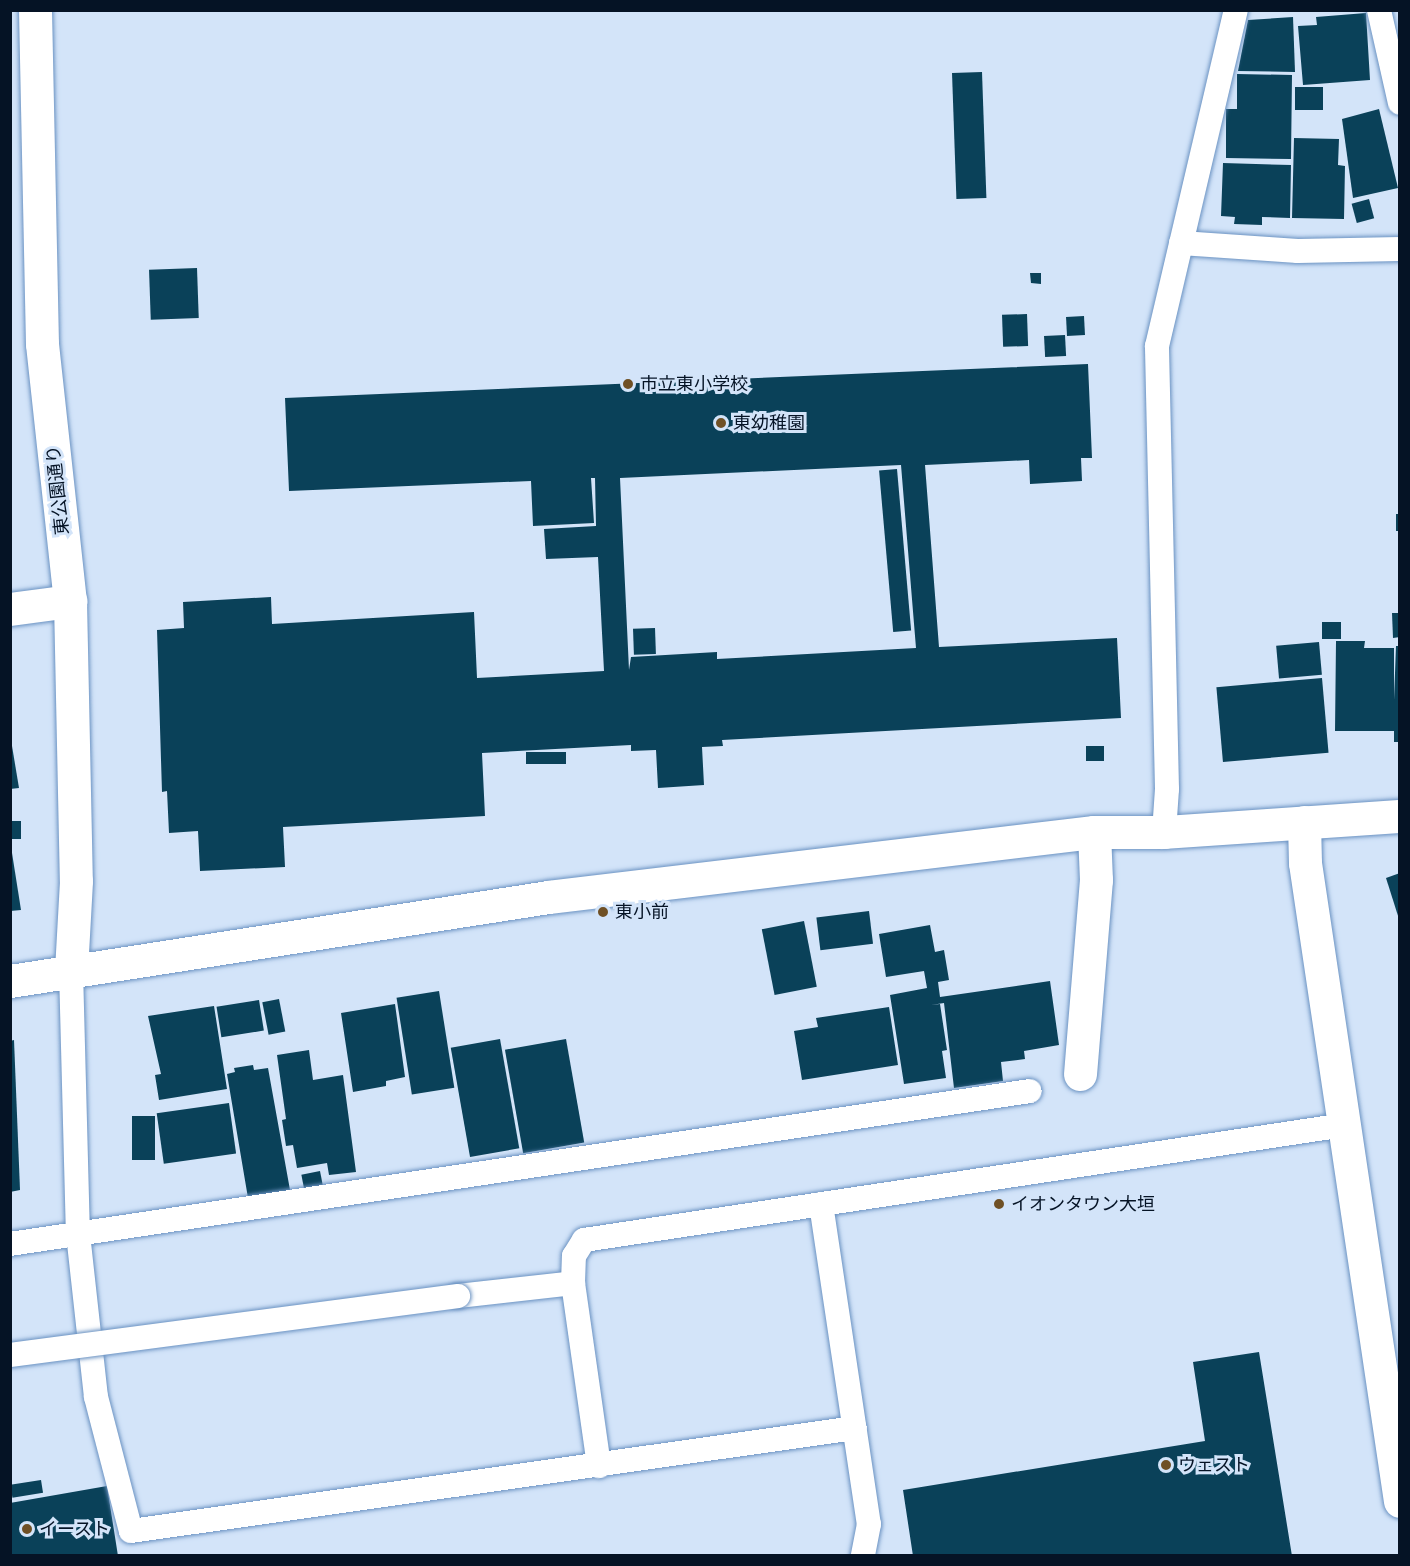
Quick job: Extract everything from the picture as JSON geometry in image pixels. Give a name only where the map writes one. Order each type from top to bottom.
[{"type":"street","name":"東公園通り","points":[[35,10],[42,344],[70,601],[76,881],[71,970]]},
{"type":"street","points":[[10,609],[70,601]]},
{"type":"street","points":[[10,981],[548,897],[1094,832],[1164,832],[1400,816]]},
{"type":"street","points":[[1305,822],[1305,863],[1400,1501]]},
{"type":"street","points":[[1080,1074],[1096,880],[1094,832]]},
{"type":"lane","points":[[1164,832],[1167,789],[1157,346],[1236,10]]},
{"type":"lane","points":[[1379,10],[1400,103]]},
{"type":"lane","points":[[1181,243],[1298,251],[1400,249]]},
{"type":"lane","points":[[71,970],[78,1234],[96,1397],[131,1531],[855,1428]]},
{"type":"lane","points":[[10,1244],[78,1234],[120,1231],[1030,1090]]},
{"type":"lane","points":[[599,1466],[573,1284],[574,1256],[584,1240],[1344,1125]]},
{"type":"lane","points":[[821,1204],[869,1524],[863,1556]]},
{"type":"lane","points":[[10,1355],[458,1296],[573,1284]]},
{"type":"building","points":[[1366,13],[1370,80],[1303,85],[1298,26],[1317,25],[1316,17]]},
{"type":"building","points":[[1293,17],[1295,72],[1238,71],[1248,20]]},
{"type":"building","points":[[982,72],[986,198],[956,199],[952,73]]},
{"type":"building","points":[[1237,74],[1292,75],[1291,159],[1226,158],[1226,109],[1237,109]]},
{"type":"building","points":[[1295,87],[1323,87],[1323,110],[1295,110]]},
{"type":"building","points":[[1379,109],[1398,188],[1353,198],[1342,119]]},
{"type":"building","points":[[1294,138],[1339,139],[1338,165],[1345,166],[1344,219],[1292,218]]},
{"type":"building","points":[[1223,163],[1291,165],[1290,218],[1262,217],[1262,225],[1234,224],[1235,217],[1221,216]]},
{"type":"building","points":[[1369,199],[1374,218],[1357,223],[1352,204]]},
{"type":"building","points":[[197,268],[199,318],[151,320],[149,270]]},
{"type":"building","points":[[1030,273],[1041,273],[1041,284],[1031,283]]},
{"type":"building","points":[[1027,314],[1028,346],[1003,347],[1002,315]]},
{"type":"building","points":[[1084,316],[1085,335],[1067,336],[1066,317]]},
{"type":"building","points":[[1065,335],[1066,356],[1045,357],[1044,336]]},
{"type":"building","points":[[1088,364],[1092,458],[1081,458],[1082,481],[1030,484],[1029,460],[925,465],[939,647],[1117,638],[1121,718],[722,740],[723,746],[702,747],[704,785],[658,788],[656,750],[631,751],[631,745],[482,753],[485,816],[283,827],[285,867],[200,871],[198,831],[169,833],[167,791],[162,792],[157,630],[184,628],[183,602],[271,597],[272,624],[474,612],[477,678],[604,671],[598,557],[546,559],[544,529],[596,526],[595,478],[591,478],[594,523],[533,526],[531,481],[289,491],[285,398]],"holes":[[[901,465],[916,648],[717,659],[717,652],[631,657],[629,670],[620,478]]]},
{"type":"building","points":[[897,469],[911,630],[893,632],[879,471]]},
{"type":"building","points":[[1396,514],[1400,514],[1400,531],[1396,531]]},
{"type":"building","points":[[1392,613],[1400,613],[1400,637],[1393,638]]},
{"type":"building","points":[[1322,622],[1341,622],[1341,639],[1322,639]]},
{"type":"building","points":[[655,628],[656,654],[634,655],[633,629]]},
{"type":"building","points":[[1336,641],[1365,641],[1364,648],[1394,648],[1394,700],[1396,646],[1400,646],[1400,742],[1394,742],[1394,731],[1335,731]]},
{"type":"building","points":[[1319,642],[1322,675],[1279,679],[1276,646]]},
{"type":"building","points":[[1322,678],[1329,753],[1223,762],[1216,687]]},
{"type":"building","points":[[10,734],[19,788],[10,789]]},
{"type":"building","points":[[1086,746],[1104,746],[1104,761],[1086,761]]},
{"type":"building","points":[[526,752],[566,752],[566,764],[526,764]]},
{"type":"building","points":[[10,821],[21,821],[21,839],[10,839]]},
{"type":"building","points":[[12,853],[21,910],[10,911],[10,854]]},
{"type":"building","points":[[1400,873],[1400,919],[1399,919],[1386,878]]},
{"type":"building","points":[[869,911],[873,944],[820,950],[816,917]]},
{"type":"building","points":[[804,921],[817,987],[775,995],[762,929]]},
{"type":"building","points":[[930,925],[935,952],[944,950],[949,980],[938,982],[940,997],[1050,981],[1059,1045],[1024,1051],[1025,1059],[1001,1062],[1003,1081],[954,1088],[944,1003],[931,1005],[940,1004],[947,1050],[942,1051],[946,1078],[904,1084],[890,995],[927,988],[924,971],[886,977],[879,934]]},
{"type":"building","points":[[439,991],[454,1088],[412,1095],[397,998]]},
{"type":"building","points":[[279,999],[285,1031],[269,1035],[262,1002]]},
{"type":"building","points":[[259,1000],[264,1031],[221,1037],[217,1007]]},
{"type":"building","points":[[395,1004],[405,1077],[386,1081],[386,1086],[353,1092],[341,1013]]},
{"type":"building","points":[[214,1006],[227,1089],[159,1100],[155,1075],[161,1074],[148,1016]]},
{"type":"building","points":[[889,1007],[898,1065],[802,1080],[794,1031],[818,1027],[816,1018]]},
{"type":"building","points":[[500,1039],[519,1148],[470,1157],[451,1048]]},
{"type":"building","points":[[566,1039],[584,1142],[523,1153],[505,1050]]},
{"type":"building","points":[[14,1040],[20,1190],[10,1192],[10,1041]]},
{"type":"building","points":[[309,1050],[313,1080],[343,1075],[356,1172],[329,1175],[327,1163],[297,1168],[293,1145],[286,1146],[282,1120],[286,1119],[277,1055]]},
{"type":"building","points":[[253,1065],[254,1070],[268,1068],[290,1190],[248,1198],[227,1074],[235,1072],[234,1068]]},
{"type":"building","points":[[229,1103],[236,1154],[164,1164],[157,1113]]},
{"type":"building","points":[[132,1116],[155,1116],[155,1160],[132,1160]]},
{"type":"building","points":[[320,1171],[323,1186],[304,1189],[301,1175]]},
{"type":"building","name":"ウェスト","points":[[1259,1352],[1292,1556],[913,1556],[903,1490],[1205,1441],[1193,1362]]},
{"type":"building","points":[[41,1480],[43,1493],[12,1498],[10,1485]]},
{"type":"building","points":[[107,1486],[118,1556],[10,1556],[10,1503]]},
{"type":"place","name":"市立東小学校","points":[[628,384]]},
{"type":"place","name":"東幼稚園","points":[[721,423]]},
{"type":"place","name":"東小前","points":[[603,912]]},
{"type":"place","name":"イオンタウン大垣","points":[[999,1204]]},
{"type":"place","name":"ウェスト","points":[[1166,1465]]},
{"type":"place","name":"イースト","points":[[27,1529]]}]
